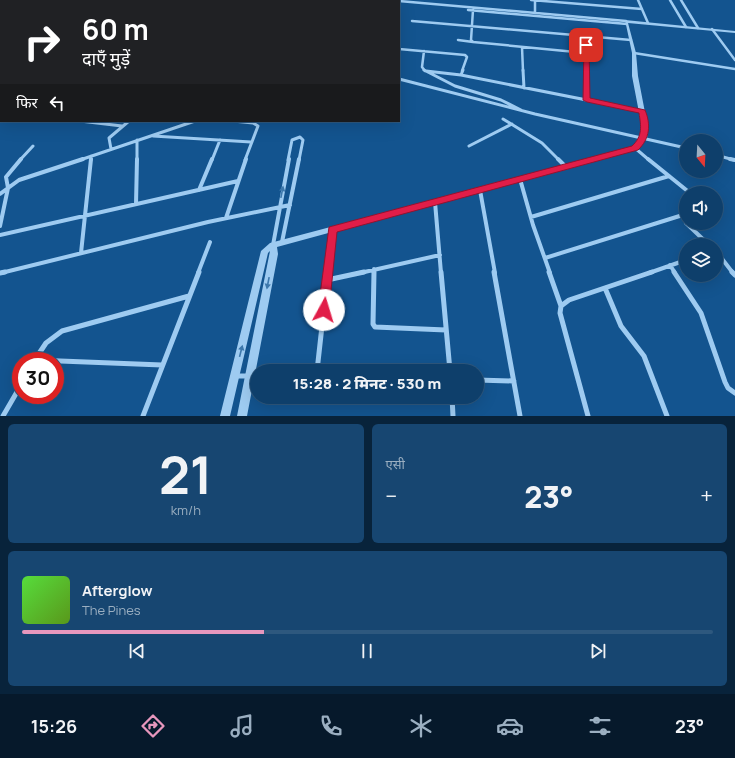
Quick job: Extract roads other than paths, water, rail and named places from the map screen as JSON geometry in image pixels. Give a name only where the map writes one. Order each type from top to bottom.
[{"type":"street","points":[[531,0],[642,9]]},
{"type":"street","points":[[535,0],[536,13]]},
{"type":"street","points":[[638,0],[648,23]]},
{"type":"street","points":[[670,0],[686,27]]},
{"type":"street","points":[[681,0],[698,28]]},
{"type":"street","points":[[400,1],[418,1],[536,13],[559,17]]},
{"type":"street","points":[[418,1],[422,6],[627,23],[648,23],[735,32]]},
{"type":"street","points":[[473,10],[471,40],[473,42]]},
{"type":"street","points":[[412,21],[631,40]]},
{"type":"street","points":[[225,416],[265,251],[278,243],[332,230],[635,148],[644,138],[645,128],[635,76],[634,53],[627,23]]},
{"type":"street","points":[[712,30],[735,60]]},
{"type":"street","points":[[586,36],[587,100]]},
{"type":"street","points":[[458,40],[586,53]]},
{"type":"street","points":[[522,47],[524,88]]},
{"type":"street","points":[[400,49],[465,55],[467,57],[461,75]]},
{"type":"street","points":[[424,51],[422,67],[426,71],[465,90],[500,99],[516,105],[522,111]]},
{"type":"street","points":[[729,51],[735,52]]},
{"type":"street","points":[[634,53],[735,69]]},
{"type":"street","points":[[426,71],[461,75],[642,111]]},
{"type":"street","points":[[400,79],[522,111],[679,146]]},
{"type":"street","points":[[503,119],[542,143],[565,166]]},
{"type":"street","points":[[88,122],[122,126]]},
{"type":"street","points":[[111,149],[109,138],[128,122]]},
{"type":"street","points":[[0,194],[19,180],[192,122]]},
{"type":"street","points":[[226,218],[251,142],[258,126],[257,124],[241,122]]},
{"type":"street","points":[[469,146],[512,124]]},
{"type":"street","points":[[150,136],[251,142]]},
{"type":"street","points":[[256,364],[274,254],[278,243],[290,205],[303,140],[300,137],[292,140],[279,207],[278,243]]},
{"type":"street","points":[[136,204],[137,140]]},
{"type":"street","points":[[199,190],[220,140]]},
{"type":"street","points":[[0,226],[8,188],[6,177],[7,174],[33,146]]},
{"type":"street","points":[[635,148],[681,186]]},
{"type":"street","points":[[81,253],[91,156]]},
{"type":"street","points":[[723,157],[735,160]]},
{"type":"street","points":[[530,217],[669,176]]},
{"type":"street","points":[[520,179],[530,217],[561,306],[560,313],[588,416]]},
{"type":"street","points":[[0,235],[238,181]]},
{"type":"street","points":[[480,190],[520,416]]},
{"type":"street","points":[[435,202],[449,364]]},
{"type":"street","points":[[0,273],[226,218],[290,205]]},
{"type":"street","points":[[544,258],[679,217]]},
{"type":"street","points":[[318,364],[332,230]]},
{"type":"street","points":[[693,230],[702,238]]},
{"type":"street","points":[[143,416],[210,242]]},
{"type":"street","points":[[327,280],[440,255]]},
{"type":"street","points":[[723,260],[735,275]]},
{"type":"street","points":[[561,306],[569,300],[679,262]]},
{"type":"street","points":[[670,265],[701,313],[725,382],[728,388],[735,393]]},
{"type":"street","points":[[374,270],[373,324],[375,327],[446,330]]},
{"type":"street","points":[[605,288],[621,326],[644,356],[667,416]]},
{"type":"street","points":[[40,352],[46,343],[62,332],[189,296]]},
{"type":"street","points":[[64,361],[162,365]]},
{"type":"street","points":[[235,376],[250,376]]},
{"type":"street","points":[[484,380],[514,381]]},
{"type":"street","points":[[242,416],[250,389]]},
{"type":"street","points":[[3,416],[12,400]]},
{"type":"street","points":[[452,404],[453,416]]}]
